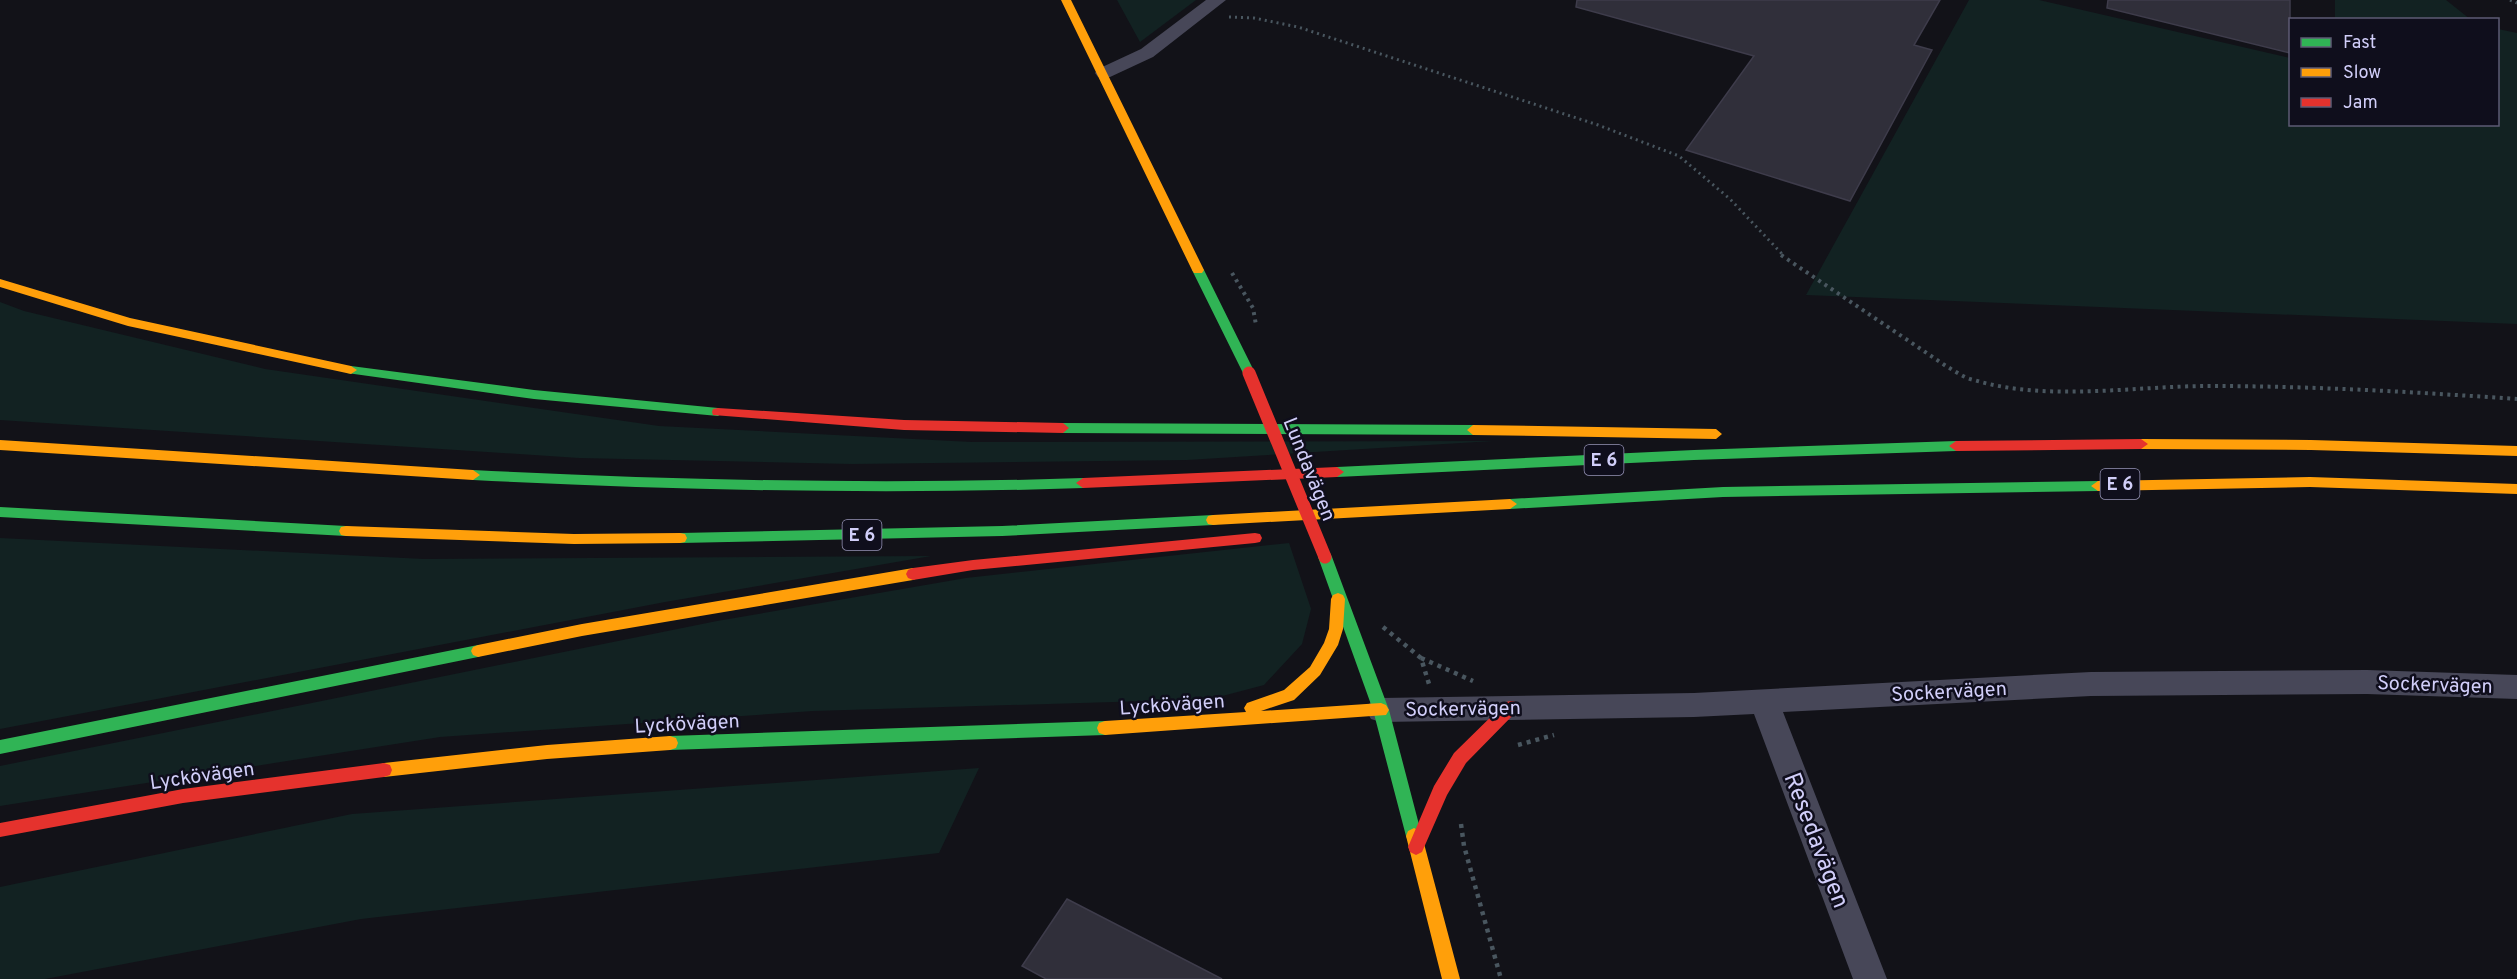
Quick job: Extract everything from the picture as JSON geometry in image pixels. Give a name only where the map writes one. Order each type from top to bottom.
[{"type":"main road","name":"Lundavägen","points":[[1066,0],[1104,73],[1249,373],[1339,591],[1381,710],[1451,979]]},
{"type":"main road","points":[[0,283],[128,322],[322,366],[458,387],[601,403],[904,425],[1726,434]]},
{"type":"main road","points":[[1820,437],[1981,445]]},
{"type":"main road","name":"E 6","points":[[0,445],[432,473],[777,485],[978,486],[1981,445],[2268,444],[2517,451]]},
{"type":"main road","name":"E 6","points":[[0,512],[420,534],[574,539],[773,538],[1002,531],[1723,492],[2310,482],[2517,489]]},
{"type":"main road","points":[[1394,524],[1723,492]]},
{"type":"main road","points":[[1301,534],[1324,531]]},
{"type":"main road","points":[[0,747],[582,630],[831,586],[974,565],[1265,537]]},
{"type":"main road","points":[[1184,723],[1242,711],[1289,696],[1304,684],[1331,645],[1336,629],[1339,591]]},
{"type":"main road","points":[[1416,847],[1440,791],[1460,758],[1511,707]]},
{"type":"main road","name":"Lyckövägen","points":[[0,830],[183,796],[421,765],[547,752],[693,741],[1071,730],[1381,710]]},
{"type":"street","points":[[1104,73],[1147,53],[1217,0]]},
{"type":"street","name":"Sockervägen","points":[[1381,710],[1694,705],[2091,684],[2367,682],[2517,687]]},
{"type":"street","name":"Resedavägen","points":[[1764,701],[1870,979]]},
{"type":"path","points":[[2510,0],[2517,3]]},
{"type":"path","points":[[1184,26],[1235,16],[1274,21],[1598,125],[1679,156],[1730,199],[1779,253],[1946,366],[1972,380],[1988,385],[2044,391],[2208,386],[2374,389],[2517,399]]},
{"type":"shaded area","points":[[1117,0],[1196,0],[1140,42]]},
{"type":"shaded area","points":[[1969,0],[2039,0],[2289,58],[2289,126],[2499,126],[2499,29],[2517,33],[2517,324],[1806,295]]},
{"type":"shaded area","points":[[2335,0],[2446,0],[2469,18],[2335,18]]},
{"type":"shaded area","points":[[0,302],[24,311],[265,369],[659,426],[972,442],[1493,441],[1187,460],[852,464],[579,458],[0,420]]},
{"type":"shaded area","points":[[0,538],[424,559],[931,556],[665,602],[0,729]]},
{"type":"shaded area","points":[[1289,543],[1311,609],[1302,644],[1264,685],[1211,699],[813,711],[440,737],[0,806],[0,766],[717,621],[966,578]]},
{"type":"shaded area","points":[[979,768],[939,853],[361,919],[45,979],[0,979],[0,887],[352,814]]},
{"type":"building","points":[[1577,0],[1940,0],[1914,45],[1932,50],[1850,201],[1686,150],[1754,56],[1576,7]]},
{"type":"building","points":[[2108,0],[2290,0],[2289,53],[2107,8]]},
{"type":"building","points":[[1067,899],[1222,979],[1046,979],[1022,966]]},
{"type":"traffic: fast","points":[[1198,270],[1249,373]]},
{"type":"traffic: fast","points":[[351,370],[534,395],[718,412]]},
{"type":"traffic: fast","points":[[1063,428],[1473,430]]},
{"type":"traffic: fast","points":[[1337,472],[1694,455],[1956,446]]},
{"type":"traffic: fast","points":[[473,475],[778,487],[1007,486],[1083,483]]},
{"type":"traffic: fast","points":[[1510,504],[1723,492],[2098,486]]},
{"type":"traffic: fast","points":[[0,512],[346,531]]},
{"type":"traffic: fast","points":[[680,538],[1002,531],[1213,520]]},
{"type":"traffic: fast","points":[[1325,557],[1381,710],[1414,836]]},
{"type":"traffic: fast","points":[[0,747],[478,651]]},
{"type":"traffic: fast","points":[[670,743],[1105,728]]},
{"type":"traffic: slow","points":[[1066,0],[1198,270]]},
{"type":"traffic: slow","points":[[0,283],[128,322],[351,370]]},
{"type":"traffic: slow","points":[[1473,430],[1716,434]]},
{"type":"traffic: slow","points":[[2141,444],[2311,445],[2517,451]]},
{"type":"traffic: slow","points":[[0,445],[473,475]]},
{"type":"traffic: slow","points":[[2098,486],[2310,482],[2517,489]]},
{"type":"traffic: slow","points":[[1213,520],[1510,504]]},
{"type":"traffic: slow","points":[[346,531],[574,539],[680,538]]},
{"type":"traffic: slow","points":[[478,651],[582,630],[913,574]]},
{"type":"traffic: slow","points":[[1252,708],[1289,695],[1315,671],[1331,645],[1336,629],[1338,599]]},
{"type":"traffic: slow","points":[[1105,728],[1381,710]]},
{"type":"traffic: slow","points":[[384,770],[547,752],[670,743]]},
{"type":"traffic: slow","points":[[1414,836],[1451,979]]},
{"type":"traffic: jam","points":[[1249,373],[1325,557]]},
{"type":"traffic: jam","points":[[718,412],[904,425],[1063,428]]},
{"type":"traffic: jam","points":[[1956,446],[2141,444]]},
{"type":"traffic: jam","points":[[1083,483],[1337,472]]},
{"type":"traffic: jam","points":[[913,574],[973,565],[1255,538]]},
{"type":"traffic: jam","points":[[1416,847],[1440,791],[1460,758],[1511,707]]},
{"type":"traffic: jam","points":[[0,830],[183,796],[384,770]]}]
